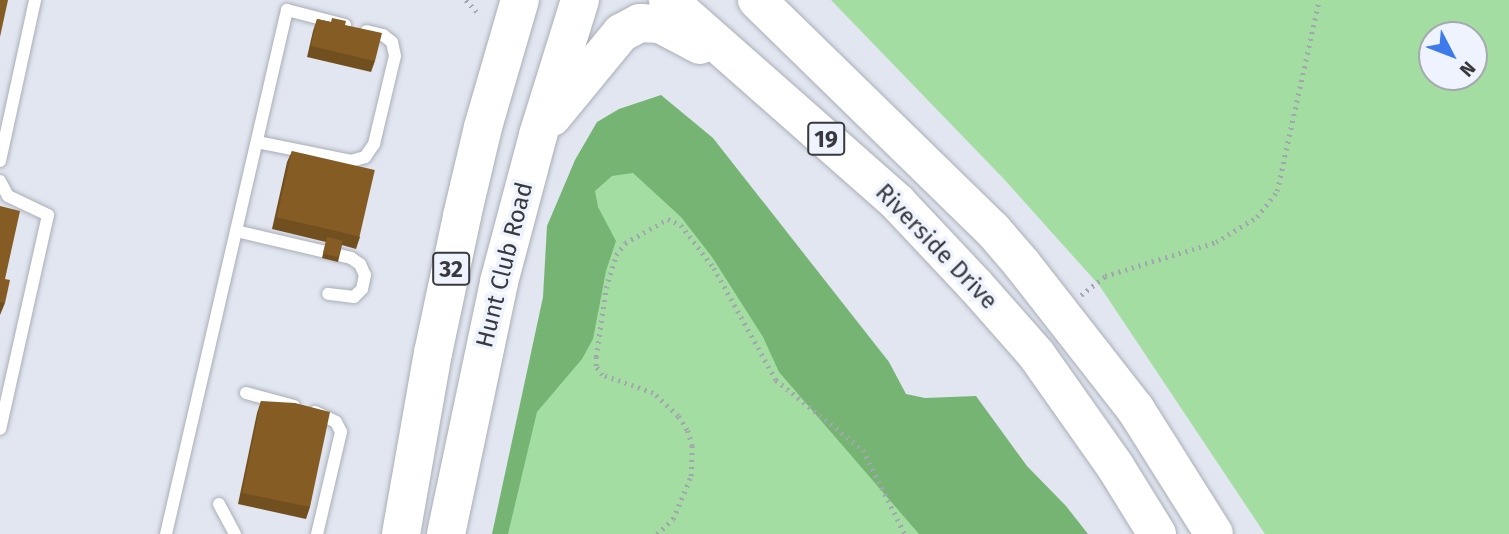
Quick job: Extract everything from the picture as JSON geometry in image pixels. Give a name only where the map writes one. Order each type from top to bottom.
[{"type":"main road","name":"Hunt Club Road","points":[[446,534],[499,282],[538,135],[580,0]]},
{"type":"main road","name":"Riverside Drive","points":[[668,0],[897,202],[1002,315],[1036,354],[1115,466],[1157,534]]},
{"type":"main road","name":"Hunt Club Road","points":[[401,534],[433,353],[465,204],[483,127],[518,3]]},
{"type":"main road","name":"Riverside Drive","points":[[769,7],[992,229],[1060,311],[1136,410],[1214,534]]},
{"type":"main road","points":[[538,135],[598,57],[621,33],[640,23],[660,24],[680,33],[761,83]]},
{"type":"lane","points":[[0,161],[35,0]]},
{"type":"lane","points":[[166,534],[287,10],[383,35],[391,42],[395,56],[374,144],[365,157],[351,161],[257,142]]},
{"type":"lane","points":[[0,181],[8,196],[48,215],[0,429]]},
{"type":"lane","points":[[236,231],[351,258],[360,264],[365,275],[362,289],[354,298],[328,294]]},
{"type":"lane","points":[[246,393],[322,414],[336,422],[341,432],[317,534]]},
{"type":"lane","points":[[219,505],[235,534]]},
{"type":"path","points":[[466,0],[477,12]]},
{"type":"path","points":[[1060,311],[1105,276],[1216,242],[1256,217],[1277,191],[1319,0]]},
{"type":"path","points":[[657,534],[673,519],[691,476],[692,446],[687,430],[673,410],[653,393],[602,375],[596,366],[596,357],[606,288],[616,255],[625,243],[668,219],[681,225],[714,268],[776,380],[863,450],[905,534]]},
{"type":"green space","points":[[831,0],[1509,0],[1509,534],[1265,534],[1099,285],[1003,178]]},
{"type":"green space","points":[[661,95],[713,138],[889,362],[906,394],[925,398],[976,396],[1027,466],[1066,506],[1088,534],[919,534],[779,372],[763,337],[712,257],[681,217],[633,173],[612,176],[595,191],[598,207],[616,241],[606,271],[593,339],[582,359],[537,412],[508,534],[492,534],[543,297],[547,226],[575,160],[597,122],[619,109]]},
{"type":"green space","points":[[643,115],[999,534],[505,534],[579,197]]},
{"type":"building","points":[[0,0],[8,0],[0,37]]},
{"type":"building","points":[[332,18],[346,21],[345,25],[382,33],[375,61],[311,46],[317,19],[331,22]]},
{"type":"building","points":[[292,151],[375,170],[360,236],[277,217]]},
{"type":"building","points":[[0,206],[20,211],[5,279],[10,280],[5,303],[0,302]]},
{"type":"building","points":[[327,237],[343,241],[338,257],[323,253]]},
{"type":"building","points":[[261,401],[295,403],[330,412],[310,507],[242,493]]}]
